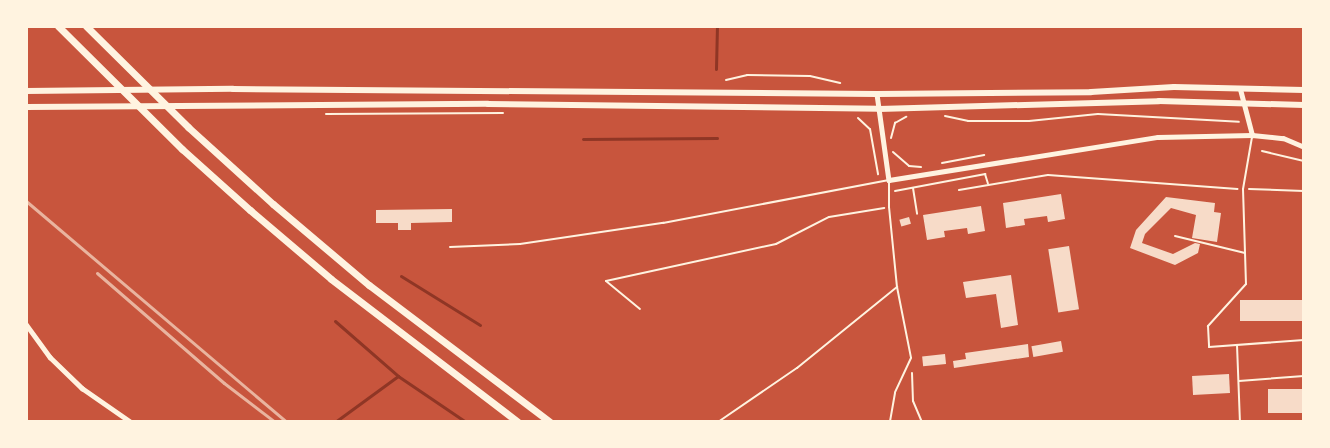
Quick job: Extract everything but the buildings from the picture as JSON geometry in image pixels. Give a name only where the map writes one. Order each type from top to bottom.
[{"type":"highway","points":[[58,26],[182,149],[250,210],[353,296],[518,422]]},
{"type":"highway","points":[[86,26],[188,127],[273,204],[369,284],[550,422]]},
{"type":"main road","points":[[26,91],[233,88],[877,94],[1091,92],[1174,87],[1304,90]]},
{"type":"main road","points":[[26,106],[246,104],[879,109],[1159,101],[1304,105]]},
{"type":"street","points":[[1240,90],[1252,135]]},
{"type":"street","points":[[877,94],[889,180],[1158,137],[1252,135],[1283,138],[1304,147]]},
{"type":"street","points":[[26,324],[50,357],[82,388],[131,422]]},
{"type":"lane","points":[[1252,135],[1243,189],[1244,287],[1208,326],[1209,347],[1304,340]]},
{"type":"lane","points":[[450,248],[520,244],[663,223],[889,180],[889,207],[897,288],[911,358],[895,393],[890,422]]},
{"type":"lane","points":[[1175,236],[1245,254]]},
{"type":"lane","points":[[718,422],[797,368],[897,288]]},
{"type":"lane","points":[[1237,345],[1240,422]]},
{"type":"lane","points":[[1238,381],[1304,376]]},
{"type":"path","points":[[726,80],[747,75],[810,76],[840,83]]},
{"type":"path","points":[[323,114],[510,113]]},
{"type":"path","points":[[940,115],[985,121],[1098,114],[1239,122]]},
{"type":"path","points":[[910,116],[895,123],[890,145],[900,161],[910,166],[922,167]]},
{"type":"path","points":[[853,118],[866,122],[870,129],[878,174]]},
{"type":"path","points":[[1262,151],[1304,161]]},
{"type":"path","points":[[941,163],[984,156]]},
{"type":"path","points":[[890,192],[986,174],[988,184]]},
{"type":"path","points":[[959,190],[988,184],[1058,175],[1243,189],[1304,191]]},
{"type":"path","points":[[913,188],[917,214]]},
{"type":"path","points":[[640,309],[606,280],[776,244],[829,217],[889,207]]},
{"type":"path","points":[[911,358],[913,401],[922,422]]},
{"type":"waterway","points":[[716,69],[717,26]]},
{"type":"waterway","points":[[583,139],[717,138]]},
{"type":"waterway","points":[[401,276],[480,325]]},
{"type":"waterway","points":[[335,321],[398,376],[466,422]]},
{"type":"waterway","points":[[335,422],[398,376]]},
{"type":"railway","points":[[26,201],[287,422]]},
{"type":"railway","points":[[97,273],[224,383],[275,422]]}]
